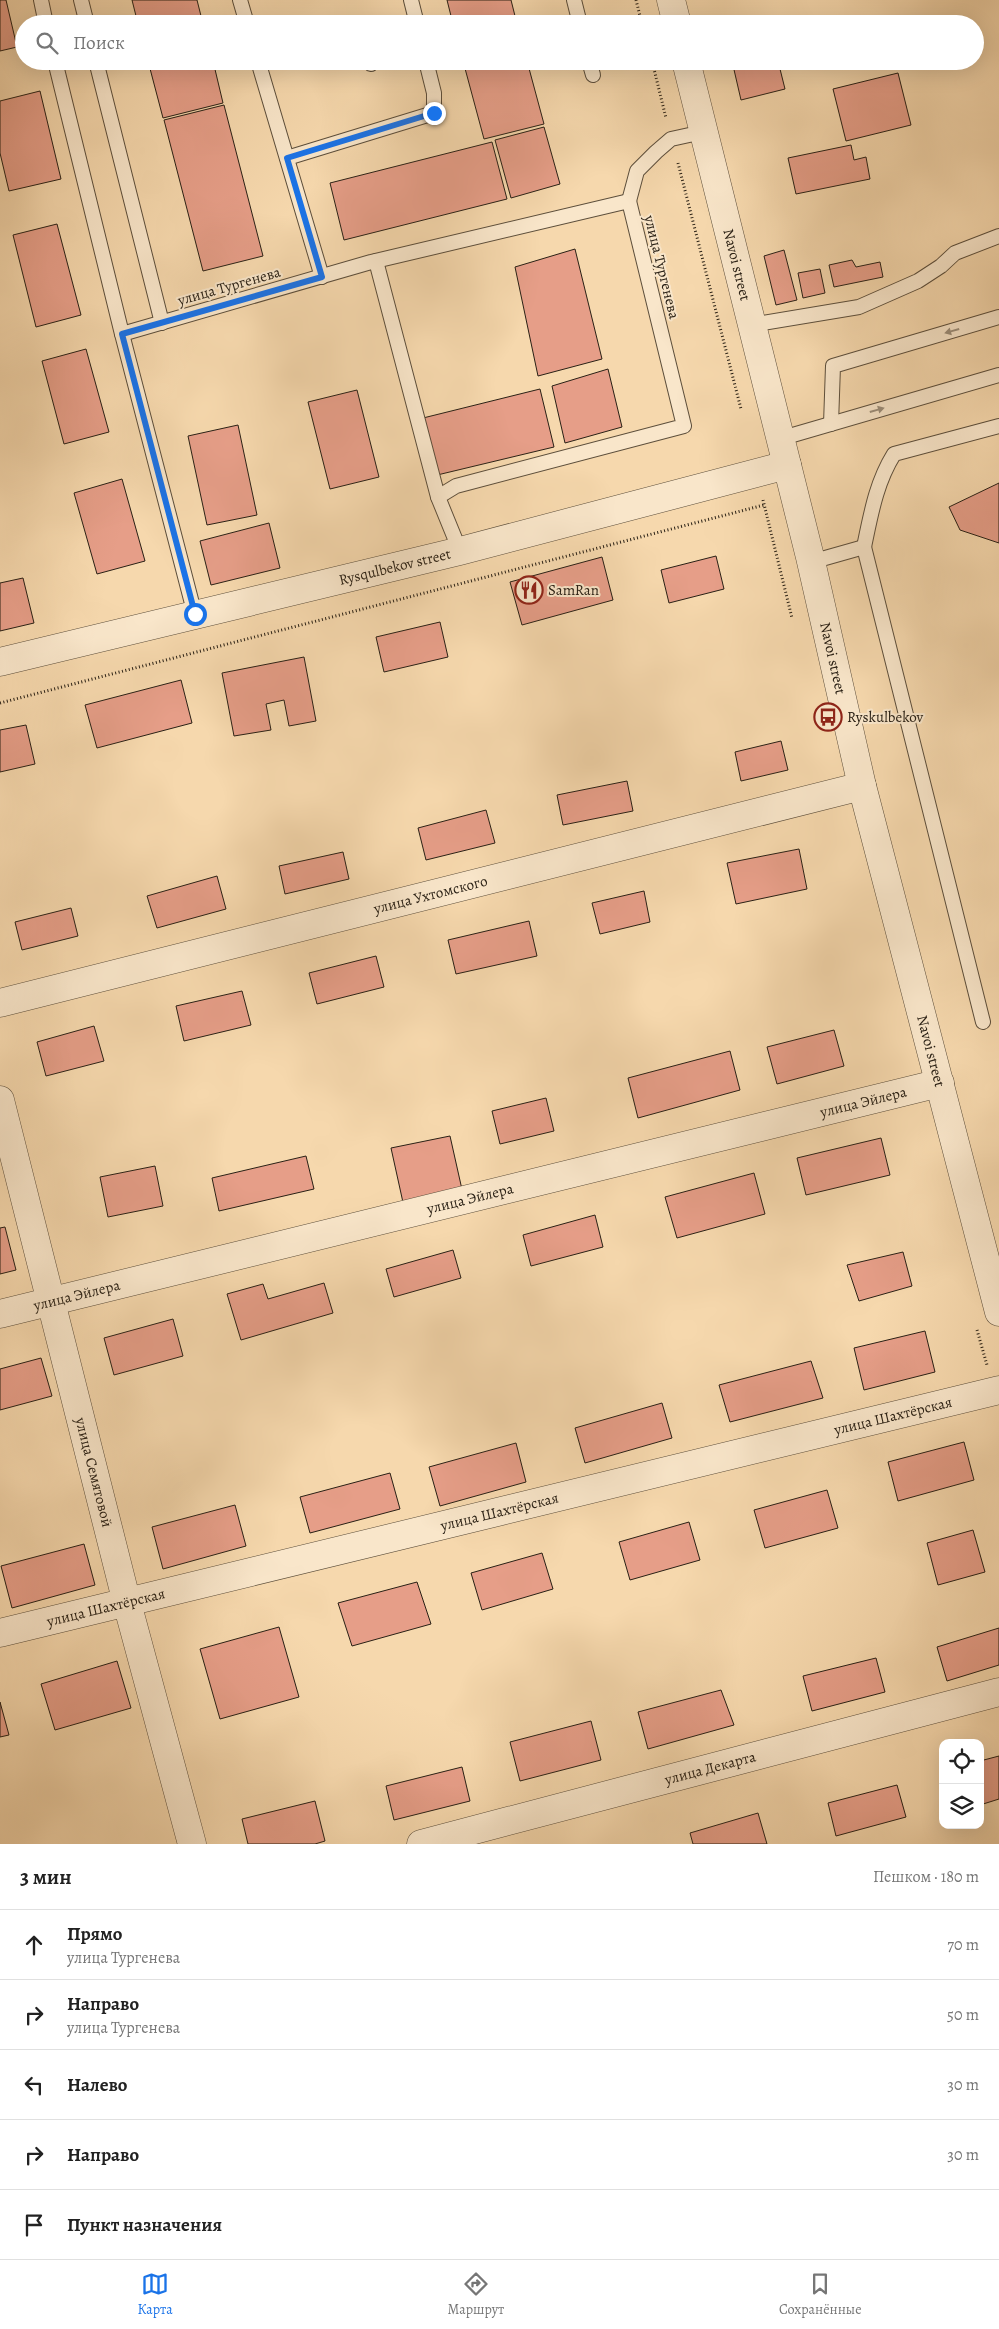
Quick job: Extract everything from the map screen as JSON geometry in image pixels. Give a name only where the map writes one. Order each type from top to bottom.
[{"type":"street","points":[[671,0],[675,15]]},
{"type":"street","name":"Navoi street","points":[[688,70],[811,562],[862,786],[999,1312]]},
{"type":"street","name":"Rysqulbekov street","points":[[0,662],[460,551],[787,465]]},
{"type":"street","name":"улица Ухтомского","points":[[0,1004],[862,786]]},
{"type":"street","name":"улица Эйлера","points":[[0,1314],[940,1083]]},
{"type":"street","name":"улица Семятовой","points":[[0,1100],[127,1603],[192,1844]]},
{"type":"street","name":"улица Шахтёрская","points":[[0,1633],[999,1390]]},
{"type":"street","name":"улица Декарта","points":[[421,1844],[999,1692]]},
{"type":"lane","points":[[41,0],[44,15]]},
{"type":"lane","points":[[81,0],[85,15]]},
{"type":"lane","points":[[240,0],[244,15]]},
{"type":"lane","points":[[411,0],[415,15]]},
{"type":"lane","points":[[574,0],[578,15]]},
{"type":"lane","points":[[58,70],[122,334],[195,614]]},
{"type":"lane","points":[[98,70],[162,323]]},
{"type":"lane","points":[[261,70],[322,277]]},
{"type":"lane","points":[[287,158],[434,113],[434,93],[428,70]]},
{"type":"lane","points":[[592,70],[593,75]]},
{"type":"lane","points":[[629,201],[637,171],[671,139],[704,132]]},
{"type":"lane","name":"улица Тургенева","points":[[122,334],[376,261],[629,201],[684,426],[456,486],[438,497]]},
{"type":"lane","points":[[751,325],[859,307],[918,282],[941,266],[955,253],[999,236]]},
{"type":"lane","points":[[376,261],[438,497],[460,551]]},
{"type":"lane","points":[[831,424],[833,366],[999,317]]},
{"type":"lane","points":[[779,439],[999,375]]},
{"type":"lane","points":[[982,1022],[864,547],[873,503],[884,471],[894,454],[999,426]]},
{"type":"lane","points":[[811,562],[864,547]]},
{"type":"path","points":[[636,0],[640,15]]},
{"type":"path","points":[[654,70],[742,416]]},
{"type":"path","points":[[0,703],[764,505]]},
{"type":"building","points":[[0,0],[6,0],[15,38],[15,47],[0,51]]},
{"type":"building","points":[[132,0],[197,0],[201,15],[136,15]]},
{"type":"building","points":[[447,0],[511,0],[515,15],[451,15]]},
{"type":"building","points":[[150,70],[215,70],[223,103],[163,118]]},
{"type":"building","points":[[465,70],[529,70],[544,124],[484,139]]},
{"type":"building","points":[[734,70],[780,70],[785,89],[741,100]]},
{"type":"building","points":[[898,73],[911,125],[846,141],[833,89]]},
{"type":"building","points":[[40,91],[61,179],[9,191],[0,153],[0,101]]},
{"type":"building","points":[[224,105],[263,256],[203,271],[164,120]]},
{"type":"building","points":[[544,127],[560,184],[511,198],[495,140]]},
{"type":"building","points":[[492,142],[507,199],[344,240],[330,183]]},
{"type":"building","points":[[851,145],[854,160],[866,157],[870,179],[796,194],[788,158]]},
{"type":"building","points":[[57,224],[81,315],[36,327],[13,235]]},
{"type":"building","points":[[575,249],[602,359],[538,376],[515,267]]},
{"type":"building","points":[[784,250],[797,300],[776,305],[764,256]]},
{"type":"building","points":[[852,260],[856,267],[880,262],[883,277],[834,287],[829,265]]},
{"type":"building","points":[[820,269],[825,293],[803,298],[798,273]]},
{"type":"building","points":[[86,349],[109,432],[64,444],[42,361]]},
{"type":"building","points":[[608,369],[622,427],[565,443],[552,386]]},
{"type":"building","points":[[540,389],[554,447],[433,476],[419,419]]},
{"type":"building","points":[[357,390],[379,477],[330,489],[308,402]]},
{"type":"building","points":[[238,425],[257,515],[207,525],[188,436]]},
{"type":"building","points":[[122,479],[145,561],[97,574],[74,493]]},
{"type":"building","points":[[999,483],[999,543],[960,530],[949,507]]},
{"type":"building","points":[[269,523],[280,568],[211,585],[200,541]]},
{"type":"building","points":[[716,556],[724,589],[669,603],[661,570]]},
{"type":"building","points":[[602,557],[613,600],[522,625],[510,582]]},
{"type":"building","points":[[23,578],[34,623],[0,631],[0,583]]},
{"type":"building","points":[[440,622],[448,657],[384,672],[376,637]]},
{"type":"building","points":[[304,657],[316,721],[289,726],[284,700],[266,704],[271,730],[234,736],[222,673]]},
{"type":"building","points":[[181,680],[192,723],[97,748],[85,705]]},
{"type":"building","points":[[26,725],[35,764],[0,772],[0,730]]},
{"type":"building","points":[[781,741],[788,770],[741,781],[735,752]]},
{"type":"building","points":[[627,781],[633,811],[563,825],[557,795]]},
{"type":"building","points":[[486,810],[495,843],[426,860],[418,828]]},
{"type":"building","points":[[799,849],[807,889],[736,904],[727,863]]},
{"type":"building","points":[[343,852],[349,879],[285,894],[279,866]]},
{"type":"building","points":[[217,876],[226,909],[157,928],[147,896]]},
{"type":"building","points":[[644,891],[650,922],[600,934],[592,903]]},
{"type":"building","points":[[71,908],[78,936],[22,950],[15,922]]},
{"type":"building","points":[[529,921],[537,956],[456,974],[448,940]]},
{"type":"building","points":[[376,956],[384,987],[317,1004],[309,973]]},
{"type":"building","points":[[242,991],[251,1025],[184,1041],[176,1006]]},
{"type":"building","points":[[94,1026],[104,1061],[46,1076],[37,1042]]},
{"type":"building","points":[[834,1030],[844,1066],[777,1084],[767,1047]]},
{"type":"building","points":[[730,1051],[740,1090],[638,1118],[628,1078]]},
{"type":"building","points":[[546,1098],[554,1131],[500,1144],[492,1111]]},
{"type":"building","points":[[450,1136],[463,1194],[404,1207],[391,1148]]},
{"type":"building","points":[[881,1138],[890,1175],[806,1195],[797,1158]]},
{"type":"building","points":[[306,1156],[314,1189],[219,1211],[212,1178]]},
{"type":"building","points":[[155,1166],[163,1206],[108,1217],[100,1177]]},
{"type":"building","points":[[754,1173],[765,1214],[677,1238],[665,1197]]},
{"type":"building","points":[[595,1215],[603,1247],[531,1266],[523,1235]]},
{"type":"building","points":[[5,1227],[16,1270],[0,1274],[0,1228]]},
{"type":"building","points":[[453,1250],[461,1278],[394,1297],[386,1269]]},
{"type":"building","points":[[903,1252],[912,1286],[859,1301],[847,1265]]},
{"type":"building","points":[[324,1283],[333,1313],[241,1340],[227,1294],[263,1284],[268,1299]]},
{"type":"building","points":[[173,1319],[183,1356],[114,1375],[104,1338]]},
{"type":"building","points":[[925,1331],[935,1372],[864,1390],[854,1348]]},
{"type":"building","points":[[41,1358],[52,1396],[0,1410],[0,1369]]},
{"type":"building","points":[[811,1361],[823,1398],[730,1422],[719,1385]]},
{"type":"building","points":[[662,1403],[672,1438],[585,1463],[575,1428]]},
{"type":"building","points":[[964,1442],[974,1480],[898,1501],[888,1462]]},
{"type":"building","points":[[516,1443],[526,1482],[440,1506],[429,1467]]},
{"type":"building","points":[[390,1473],[400,1509],[310,1533],[300,1497]]},
{"type":"building","points":[[827,1490],[838,1528],[765,1548],[754,1510]]},
{"type":"building","points":[[235,1505],[246,1546],[163,1569],[152,1527]]},
{"type":"building","points":[[689,1522],[700,1560],[630,1580],[619,1542]]},
{"type":"building","points":[[973,1530],[985,1572],[938,1585],[927,1543]]},
{"type":"building","points":[[84,1544],[95,1585],[12,1608],[1,1566]]},
{"type":"building","points":[[542,1553],[553,1589],[482,1610],[471,1573]]},
{"type":"building","points":[[417,1582],[431,1624],[352,1646],[338,1603]]},
{"type":"building","points":[[279,1627],[299,1697],[220,1719],[200,1649]]},
{"type":"building","points":[[999,1628],[999,1665],[947,1681],[937,1647]]},
{"type":"building","points":[[876,1658],[885,1692],[812,1711],[803,1676]]},
{"type":"building","points":[[117,1661],[131,1708],[55,1730],[41,1684]]},
{"type":"building","points":[[721,1690],[734,1725],[648,1749],[638,1712]]},
{"type":"building","points":[[0,1702],[9,1735],[0,1737]]},
{"type":"building","points":[[591,1721],[601,1760],[520,1781],[510,1742]]},
{"type":"building","points":[[999,1756],[999,1799],[984,1804],[984,1784],[984,1760]]},
{"type":"building","points":[[462,1767],[470,1801],[394,1820],[386,1786]]},
{"type":"building","points":[[897,1785],[906,1817],[836,1836],[828,1803]]},
{"type":"building","points":[[315,1801],[325,1841],[315,1844],[248,1844],[242,1819]]},
{"type":"building","points":[[758,1813],[767,1844],[693,1844],[690,1833]]},
{"type":"place","name":"SamRan","points":[[529,590]]},
{"type":"place","name":"Ryskulbekov","points":[[828,717]]},
{"type":"route","points":[[195,614],[122,334],[322,277],[287,158],[434,113]]}]
